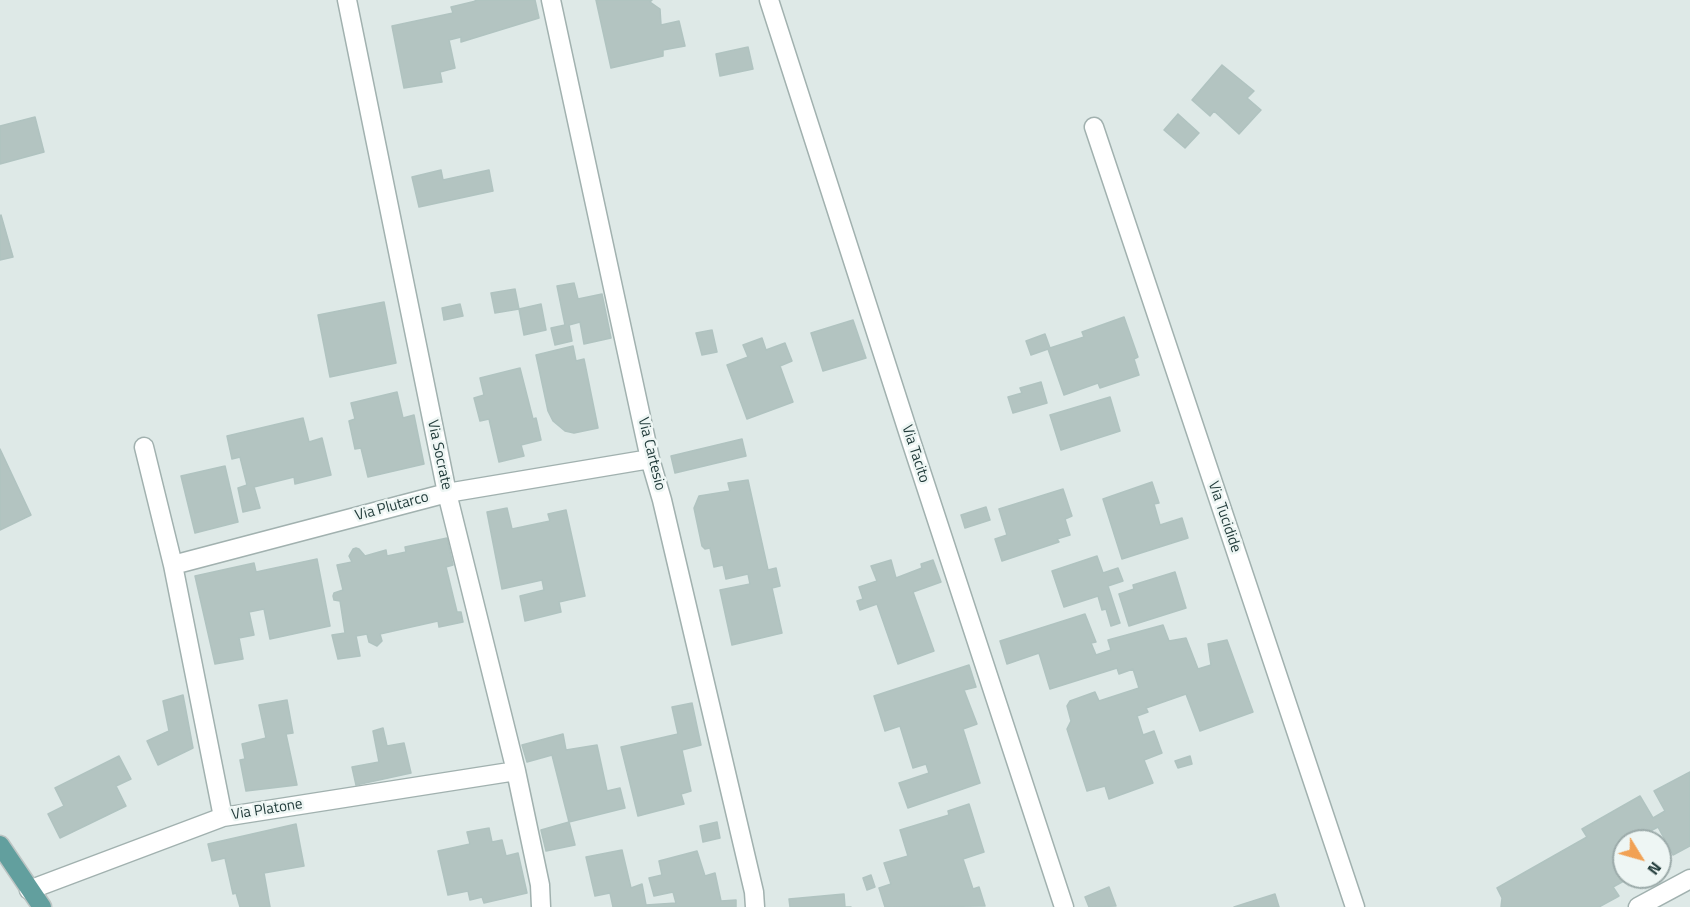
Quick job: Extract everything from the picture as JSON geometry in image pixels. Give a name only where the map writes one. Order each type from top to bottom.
[{"type":"main road","points":[[0,845],[42,907]]},
{"type":"street","name":"Via Socrate","points":[[347,0],[447,493],[516,771],[540,885],[541,907]]},
{"type":"street","name":"Via Cartesio","points":[[551,0],[650,459],[662,500],[741,834],[754,892],[755,907]]},
{"type":"street","name":"Via Tacito","points":[[769,0],[1064,907]]},
{"type":"street","name":"Via Tucidide","points":[[1094,127],[1355,907]]},
{"type":"street","points":[[144,447],[173,565],[223,817]]},
{"type":"street","name":"Via Plutarco","points":[[173,565],[447,493],[650,459]]},
{"type":"street","name":"Via Platone","points":[[29,890],[223,817],[516,771]]},
{"type":"street","points":[[1638,907],[1690,879]]},
{"type":"building","points":[[475,0],[535,0],[539,18],[461,42],[461,37],[449,40],[455,68],[440,72],[442,82],[404,88],[392,26],[453,13],[451,7]]},
{"type":"building","points":[[596,0],[652,0],[650,2],[660,9],[661,25],[679,21],[685,46],[663,50],[663,56],[611,68]]},
{"type":"building","points":[[748,47],[753,69],[720,76],[716,54]]},
{"type":"building","points":[[1222,65],[1254,91],[1247,98],[1261,110],[1239,134],[1214,111],[1210,116],[1192,100]]},
{"type":"building","points":[[1178,114],[1199,133],[1185,148],[1164,130]]},
{"type":"building","points":[[35,117],[44,152],[0,164],[0,126]]},
{"type":"building","points":[[441,170],[443,180],[489,170],[493,191],[419,207],[412,177]]},
{"type":"building","points":[[0,216],[13,257],[0,260]]},
{"type":"building","points":[[574,283],[578,299],[602,294],[611,338],[584,344],[580,322],[569,325],[572,341],[555,345],[551,328],[565,325],[557,286]]},
{"type":"building","points":[[515,289],[519,309],[495,313],[491,293]]},
{"type":"building","points":[[384,302],[396,363],[330,377],[318,315]]},
{"type":"building","points":[[460,304],[463,316],[444,320],[442,308]]},
{"type":"building","points":[[541,304],[546,330],[524,335],[519,309]]},
{"type":"building","points":[[1124,317],[1138,357],[1134,359],[1139,375],[1100,388],[1098,383],[1064,395],[1048,349],[1031,355],[1026,341],[1045,334],[1050,348],[1084,337],[1082,332]]},
{"type":"building","points":[[853,320],[866,358],[823,371],[811,333]]},
{"type":"building","points":[[712,330],[717,352],[702,355],[696,333]]},
{"type":"building","points":[[762,338],[766,350],[785,343],[792,361],[780,366],[793,402],[747,419],[727,365],[748,357],[743,345]]},
{"type":"building","points":[[573,346],[576,361],[584,359],[598,428],[574,433],[565,431],[553,421],[548,411],[536,355]]},
{"type":"building","points":[[520,368],[533,419],[536,418],[541,440],[521,445],[524,456],[499,462],[489,419],[480,421],[474,398],[484,395],[480,378]]},
{"type":"building","points":[[1041,382],[1047,403],[1013,413],[1008,397],[1022,393],[1020,388]]},
{"type":"building","points":[[397,392],[403,418],[414,415],[424,464],[368,477],[361,448],[355,449],[349,421],[355,419],[351,403]]},
{"type":"building","points":[[1110,397],[1120,431],[1061,450],[1050,415]]},
{"type":"building","points":[[303,418],[309,442],[322,438],[331,475],[295,484],[294,477],[254,487],[260,508],[243,512],[238,488],[247,485],[240,457],[232,459],[227,436]]},
{"type":"building","points":[[742,439],[746,456],[675,473],[671,456]]},
{"type":"building","points":[[0,449],[31,515],[0,530]]},
{"type":"building","points":[[225,466],[238,522],[195,533],[181,476]]},
{"type":"building","points":[[748,480],[768,570],[776,568],[780,586],[772,588],[782,633],[732,645],[720,590],[750,584],[748,574],[726,579],[723,565],[714,567],[710,548],[705,549],[702,546],[694,508],[699,496],[730,491],[728,483]]},
{"type":"building","points":[[1152,482],[1159,503],[1154,504],[1160,525],[1182,518],[1188,538],[1122,559],[1103,499]]},
{"type":"building","points":[[1063,489],[1072,516],[1065,519],[1070,535],[1057,539],[1059,542],[1002,561],[995,539],[1007,535],[999,509]]},
{"type":"building","points":[[986,507],[990,520],[965,528],[961,515]]},
{"type":"building","points":[[507,508],[512,529],[550,521],[548,514],[566,510],[585,596],[559,602],[561,612],[525,621],[520,596],[544,590],[542,580],[502,589],[487,512]]},
{"type":"building","points":[[447,538],[453,565],[446,567],[457,612],[461,612],[463,622],[439,627],[438,621],[380,634],[382,641],[377,646],[369,642],[367,634],[356,636],[360,656],[338,659],[332,635],[345,633],[340,601],[334,600],[333,596],[334,593],[343,590],[337,565],[352,562],[349,556],[356,548],[365,556],[386,550],[387,556],[406,552],[405,547]]},
{"type":"building","points":[[1097,556],[1103,573],[1118,568],[1123,581],[1108,586],[1120,623],[1111,626],[1106,609],[1102,610],[1098,596],[1064,607],[1052,571]]},
{"type":"building","points":[[317,559],[330,626],[270,639],[264,609],[249,612],[254,635],[239,638],[243,659],[215,664],[195,576],[254,563],[256,572]]},
{"type":"building","points":[[891,560],[896,578],[922,568],[921,564],[933,560],[941,582],[913,592],[934,651],[898,664],[877,604],[860,610],[857,601],[863,599],[859,587],[877,581],[871,566]]},
{"type":"building","points":[[1175,572],[1186,608],[1129,626],[1119,594],[1134,589],[1133,585]]},
{"type":"building","points":[[1085,614],[1096,642],[1091,643],[1096,655],[1111,650],[1108,640],[1163,625],[1169,641],[1186,638],[1198,669],[1211,665],[1208,644],[1227,640],[1253,712],[1200,731],[1186,694],[1146,708],[1148,712],[1137,716],[1143,735],[1154,731],[1162,753],[1144,760],[1153,783],[1109,799],[1105,786],[1087,791],[1067,729],[1071,721],[1067,706],[1070,701],[1095,692],[1099,701],[1139,688],[1133,669],[1119,674],[1117,668],[1050,689],[1039,653],[1007,664],[1000,641]]},
{"type":"building","points":[[969,665],[976,687],[964,690],[977,724],[963,729],[980,783],[908,808],[899,783],[929,773],[926,764],[913,768],[900,726],[885,731],[874,696]]},
{"type":"building","points":[[183,695],[193,748],[158,765],[147,741],[169,731],[163,701]]},
{"type":"building","points":[[287,700],[293,733],[286,734],[297,785],[246,791],[240,760],[245,759],[242,744],[266,738],[259,705]]},
{"type":"building","points":[[692,703],[701,745],[682,750],[691,791],[681,794],[684,804],[638,816],[621,747],[678,734],[672,707]]},
{"type":"building","points":[[383,728],[387,746],[404,743],[411,773],[356,785],[352,767],[379,762],[373,731]]},
{"type":"building","points":[[563,734],[566,750],[597,745],[607,791],[620,788],[625,808],[569,822],[552,755],[527,762],[522,745]]},
{"type":"building","points":[[119,756],[131,779],[116,786],[126,806],[60,838],[48,814],[64,806],[55,788]]},
{"type":"building","points":[[1190,756],[1192,764],[1178,768],[1175,761]]},
{"type":"building","points":[[1690,772],[1690,846],[1673,855],[1672,829],[1659,829],[1658,827],[1654,829],[1612,829],[1612,889],[1619,896],[1599,907],[1501,907],[1502,898],[1497,888],[1587,837],[1582,829],[1640,796],[1653,818],[1665,811],[1654,791]]},
{"type":"building","points":[[969,804],[984,852],[963,859],[973,889],[979,887],[985,906],[885,907],[879,888],[891,884],[884,863],[908,856],[900,830],[949,815],[948,811]]},
{"type":"building","points":[[569,822],[575,845],[546,851],[541,830]]},
{"type":"building","points":[[717,822],[720,838],[703,842],[700,826]]},
{"type":"building","points":[[296,824],[304,866],[264,873],[270,907],[240,907],[236,893],[233,894],[225,858],[212,861],[208,844]]},
{"type":"building","points":[[489,828],[492,842],[502,840],[506,856],[518,853],[527,893],[484,903],[482,897],[470,900],[468,891],[448,895],[438,851],[470,844],[467,832]]},
{"type":"building","points":[[622,850],[631,888],[642,884],[646,905],[676,903],[673,892],[654,896],[649,878],[662,875],[659,861],[697,851],[705,876],[715,873],[721,901],[736,900],[736,907],[613,907],[610,893],[595,896],[586,857]]},
{"type":"building","points":[[871,875],[875,887],[867,890],[863,878]]},
{"type":"building","points":[[1109,887],[1116,906],[1089,907],[1085,897]]},
{"type":"building","points":[[844,894],[845,907],[790,907],[789,899]]},
{"type":"building","points":[[1275,894],[1279,907],[1234,907]]}]
